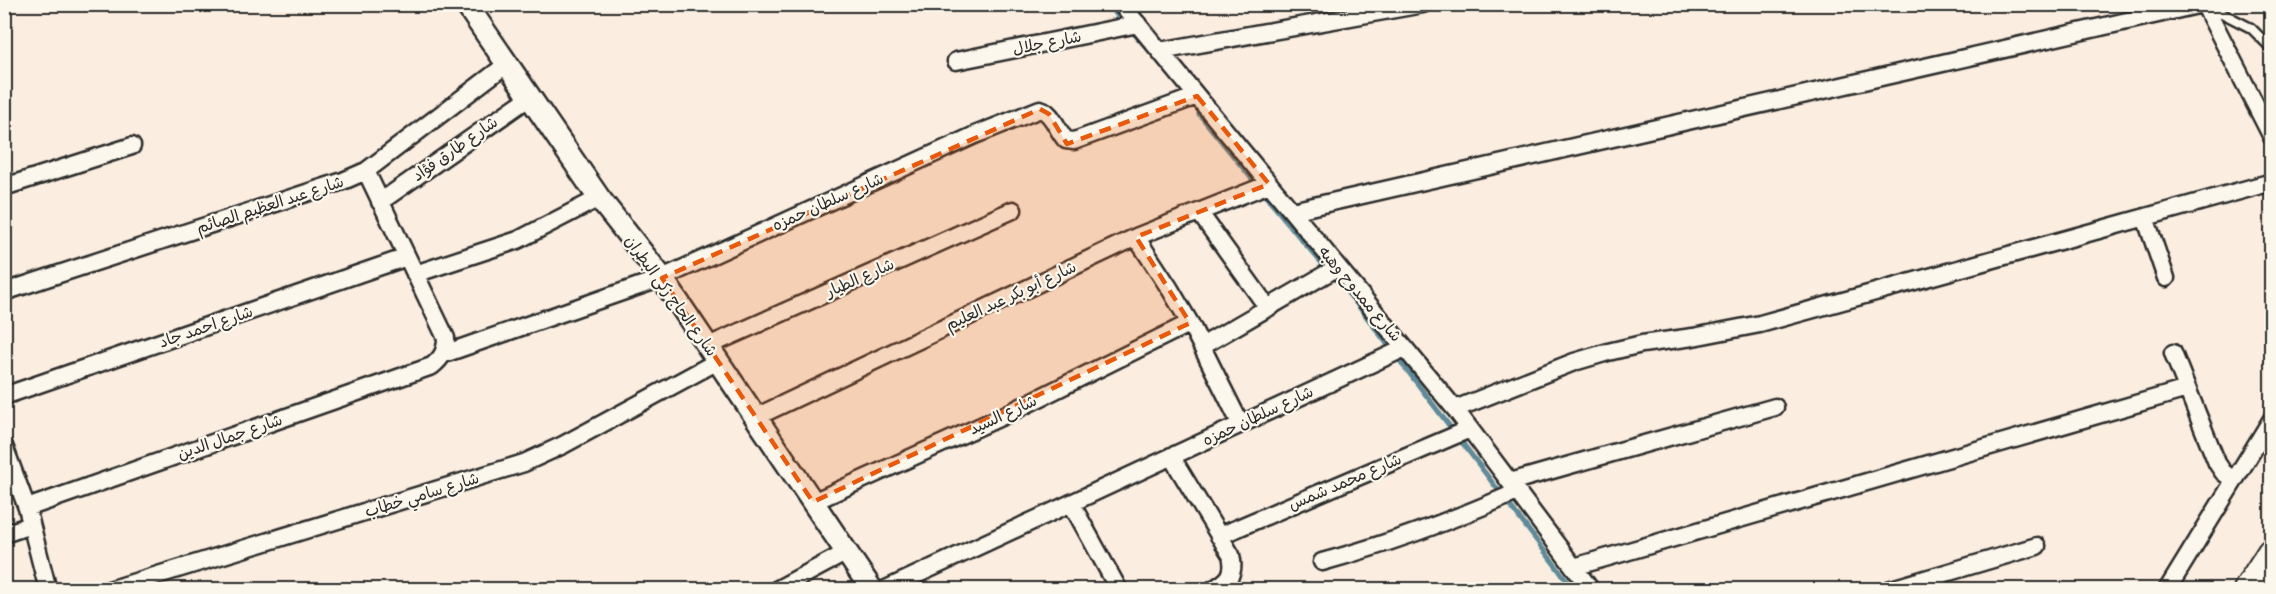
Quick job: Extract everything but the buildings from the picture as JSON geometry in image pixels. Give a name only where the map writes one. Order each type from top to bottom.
[{"type":"highway","points":[[2249,590],[2271,554]]},
{"type":"street","name":"شارع الحاج زكى البطران","points":[[466,4],[599,198],[662,278],[872,590]]},
{"type":"street","name":"شارع ممدوح وهبه","points":[[1121,4],[1135,25],[1197,96],[1262,187],[1292,211],[1331,271],[1396,352],[1455,409],[1460,433],[1512,490],[1591,590]]},
{"type":"street","points":[[1160,51],[1423,4]]},
{"type":"street","points":[[1292,211],[2204,4],[2271,137]]},
{"type":"street","name":"شارع جلال","points":[[956,61],[1135,25]]},
{"type":"street","name":"شارع عبد العظيم الصائم","points":[[4,292],[343,181],[366,171],[507,64]]},
{"type":"street","name":"شارع سلطان حمزه","points":[[438,360],[662,278],[975,135],[1035,111],[1046,110],[1063,137],[1074,141],[1197,96]]},
{"type":"street","name":"شارع طارق فؤاد","points":[[380,202],[530,97]]},
{"type":"street","points":[[4,186],[132,146]]},
{"type":"street","points":[[366,171],[446,338],[438,360]]},
{"type":"street","points":[[1455,409],[1574,362],[1608,352],[1760,324],[2271,183]]},
{"type":"street","name":"شارع أبو بكر عبد العليم","points":[[756,417],[1136,237],[1262,187]]},
{"type":"street","points":[[415,274],[518,240],[599,198]]},
{"type":"street","name":"شارع الطيار","points":[[713,353],[1012,210]]},
{"type":"street","points":[[1198,212],[1268,308]]},
{"type":"street","points":[[2145,217],[2166,278]]},
{"type":"street","points":[[1136,237],[1190,323],[1240,423]]},
{"type":"street","name":"شارع احمد جاد","points":[[4,396],[407,257]]},
{"type":"street","points":[[1202,346],[1331,271]]},
{"type":"street","name":"شارع السيد","points":[[813,502],[1003,416],[1190,323]]},
{"type":"street","name":"شارع سلطان حمزه","points":[[884,590],[1396,352]]},
{"type":"street","name":"شارع سامي خطاب","points":[[109,590],[524,463],[563,445],[713,353]]},
{"type":"street","points":[[2172,353],[2217,463],[2233,480]]},
{"type":"street","name":"شارع جمال الدين","points":[[27,508],[438,360]]},
{"type":"street","points":[[1574,567],[2187,389]]},
{"type":"street","points":[[1322,562],[1371,549],[1419,532],[1493,502],[1512,490],[1775,407]]},
{"type":"street","points":[[2167,590],[2271,419]]},
{"type":"street","name":"شارع محمد شمس","points":[[1219,536],[1460,433]]},
{"type":"street","points":[[4,446],[27,508],[48,590]]},
{"type":"street","points":[[1171,456],[1231,555],[1232,574],[1228,582],[1212,590]]},
{"type":"street","points":[[1071,502],[1119,590]]},
{"type":"street","points":[[4,534],[31,525]]},
{"type":"street","points":[[1888,590],[2037,546]]},
{"type":"street","points":[[776,590],[847,552]]},
{"type":"lane","points":[[2204,4],[2251,28],[2271,49]]},
{"type":"highlighted area","points":[[1197,96],[1269,184],[1136,237],[1190,323],[813,502],[662,278],[1040,109],[1049,114],[1067,144]]},
{"type":"waterway","points":[[1107,4],[1147,48]]},
{"type":"waterway","points":[[1199,114],[1353,299],[1574,590]]}]
